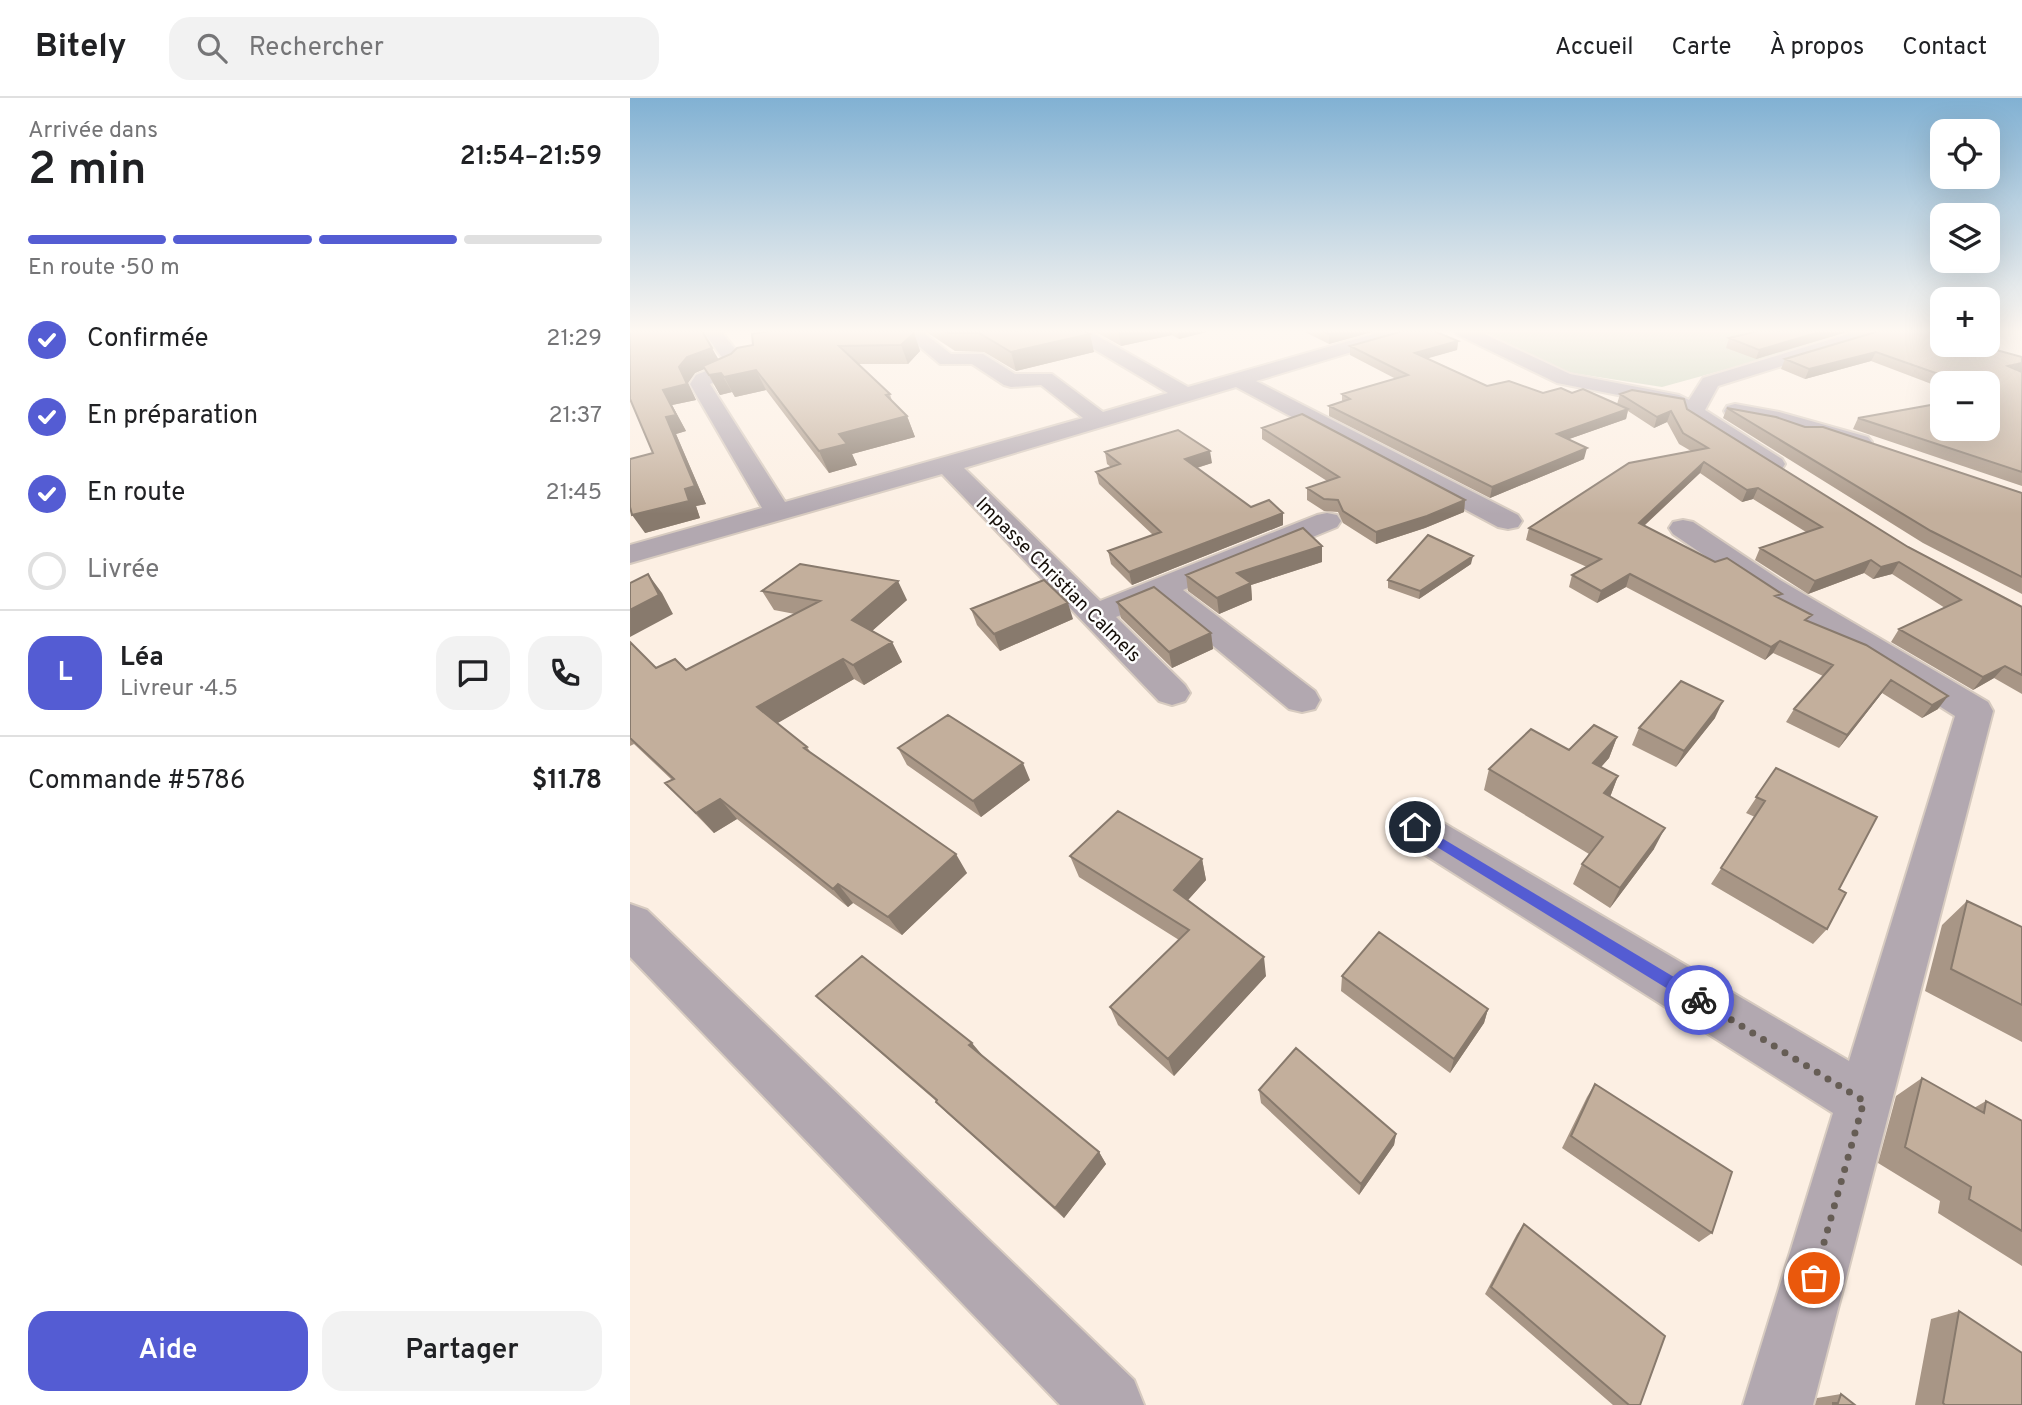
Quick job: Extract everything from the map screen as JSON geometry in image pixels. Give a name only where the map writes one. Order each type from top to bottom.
[{"type":"street","points":[[706,392],[778,512]]},
{"type":"street","points":[[1063,392],[1098,419]]},
{"type":"street","points":[[1182,392],[1185,394]]},
{"type":"street","points":[[630,554],[947,465],[1191,392]]},
{"type":"street","points":[[1262,392],[1508,521]]},
{"type":"street","points":[[1630,392],[1779,419],[1876,447]]},
{"type":"street","points":[[1704,392],[1693,412],[1794,478]]},
{"type":"street","name":"Impasse Christian Calmels","points":[[947,465],[1172,693]]},
{"type":"street","points":[[1094,615],[1327,521]]},
{"type":"street","points":[[1683,528],[1769,586],[1975,711],[1778,1405]]},
{"type":"street","points":[[1162,588],[1302,701]]},
{"type":"street","points":[[1415,827],[1864,1101]]},
{"type":"street","points":[[630,925],[1109,1405]]},
{"type":"building","points":[[630,392],[664,392],[676,415],[666,417],[695,486],[685,489],[689,501],[632,515],[630,459],[653,453],[630,399]]},
{"type":"building","points":[[773,392],[888,392],[890,394],[886,395],[907,416],[839,434],[847,444],[819,451]]},
{"type":"building","points":[[1590,392],[1628,409],[1557,434],[1587,448],[1492,487],[1329,406],[1350,399],[1342,394]]},
{"type":"building","points":[[1644,392],[1684,399],[1687,409],[1908,547],[2022,607],[2022,675],[2005,666],[1983,677],[1899,629],[1961,600],[1899,562],[1881,567],[1871,560],[1815,581],[1760,548],[1822,527],[1758,488],[1747,490],[1704,462],[1639,523],[1715,562],[1727,558],[1782,594],[1775,596],[1812,615],[1805,620],[1866,645],[1948,696],[1932,705],[1891,680],[1847,735],[1794,709],[1833,665],[1780,641],[1771,647],[1630,574],[1601,591],[1572,575],[1601,559],[1529,528],[1629,463],[1708,448],[1683,433],[1671,411],[1657,417],[1620,394]]},
{"type":"building","points":[[2000,392],[2022,392],[2022,472],[1858,418],[1930,405],[1930,441],[2000,441]]},
{"type":"building","points":[[1727,408],[1776,417],[1805,427],[1823,427],[2022,493],[2022,577],[1931,531]]},
{"type":"building","points":[[1302,414],[1465,500],[1427,516],[1376,532],[1343,511],[1338,500],[1324,499],[1307,488],[1339,477],[1262,428]]},
{"type":"building","points":[[1178,430],[1210,451],[1185,459],[1251,507],[1269,500],[1283,513],[1129,572],[1108,551],[1161,532],[1096,472],[1120,464],[1105,452]]},
{"type":"building","points":[[1303,528],[1322,546],[1237,573],[1251,583],[1217,598],[1186,575]]},
{"type":"building","points":[[1428,535],[1473,556],[1420,591],[1388,580]]},
{"type":"building","points":[[800,564],[898,581],[852,620],[892,642],[853,665],[843,659],[757,707],[807,747],[804,748],[956,854],[888,917],[838,884],[833,889],[720,799],[696,813],[665,783],[674,779],[630,738],[630,642],[656,668],[675,659],[686,670],[820,601],[762,591]]},
{"type":"building","points":[[648,574],[659,595],[630,610],[630,583]]},
{"type":"building","points":[[1044,580],[1068,603],[994,634],[971,609]]},
{"type":"building","points":[[1154,587],[1211,633],[1169,652],[1117,602]]},
{"type":"building","points":[[1681,681],[1723,701],[1684,751],[1639,728]]},
{"type":"building","points":[[948,715],[1023,763],[973,801],[898,748]]},
{"type":"building","points":[[1594,725],[1617,737],[1593,763],[1618,776],[1604,793],[1665,828],[1620,888],[1582,864],[1603,837],[1489,769],[1531,729],[1569,750]]},
{"type":"building","points":[[1776,768],[1877,817],[1839,889],[1846,893],[1827,929],[1721,868],[1765,801],[1756,797]]},
{"type":"building","points":[[1118,811],[1202,859],[1174,890],[1264,957],[1168,1059],[1110,1007],[1189,930],[1070,856]]},
{"type":"building","points":[[1967,901],[2022,927],[2022,1005],[1951,969]]},
{"type":"building","points":[[1379,932],[1488,1009],[1454,1059],[1342,976]]},
{"type":"building","points":[[862,956],[972,1043],[969,1045],[1099,1152],[1055,1208],[936,1102],[937,1100],[816,996]]},
{"type":"building","points":[[1296,1048],[1396,1134],[1361,1184],[1259,1090]]},
{"type":"building","points":[[1922,1078],[1984,1113],[1986,1101],[2022,1121],[2022,1231],[1969,1199],[1971,1187],[1905,1147]]},
{"type":"building","points":[[1595,1084],[1732,1172],[1712,1233],[1571,1136]]},
{"type":"building","points":[[1524,1224],[1665,1336],[1640,1405],[1629,1405],[1491,1287]]},
{"type":"building","points":[[1959,1311],[2022,1353],[2022,1405],[1943,1403]]},
{"type":"building","points":[[1841,1394],[1855,1405],[1833,1405],[1838,1403]]},
{"type":"way so far","points":[[1699,1000],[1864,1101],[1814,1278]]},
{"type":"route","points":[[1415,827],[1699,1000]]}]
